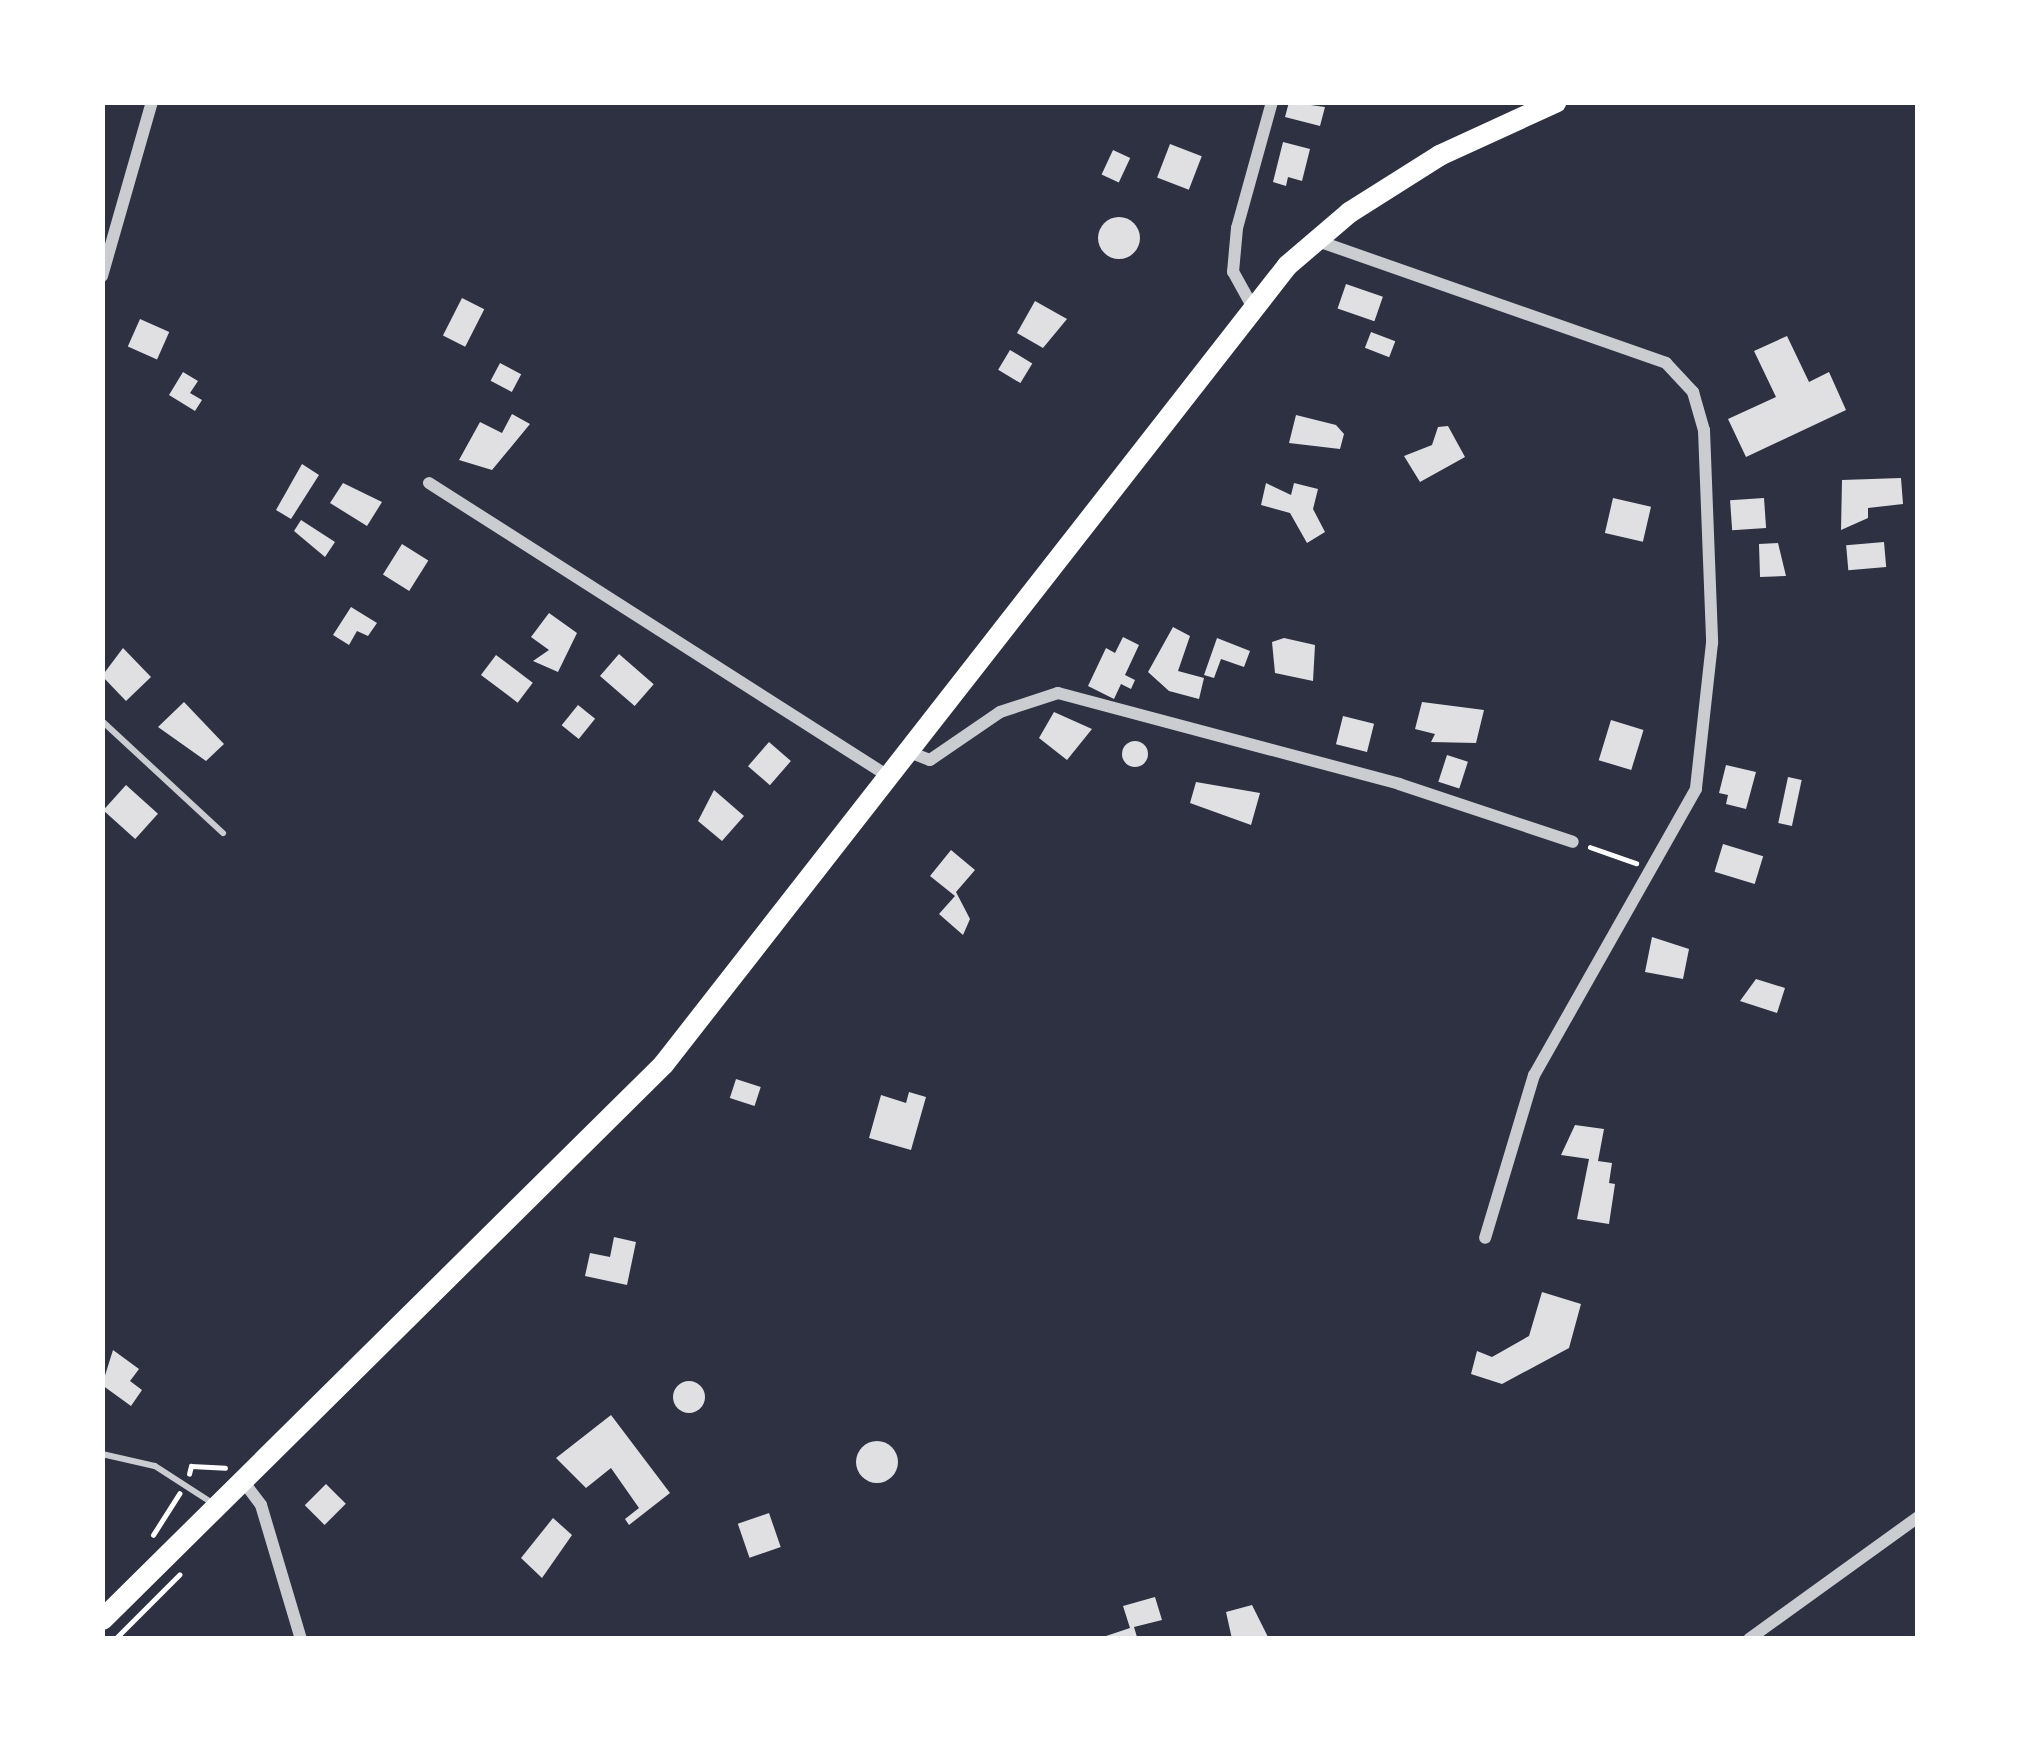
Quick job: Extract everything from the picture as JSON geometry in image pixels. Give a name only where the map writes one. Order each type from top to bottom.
[{"type":"main road","points":[[102,1619],[217,1506],[241,1471],[664,1064],[1251,304],[1314,240],[1439,155],[1555,102]]},
{"type":"street","points":[[102,276],[152,102]]},
{"type":"street","points":[[1251,304],[1233,272],[1237,228],[1272,102]]},
{"type":"street","points":[[1314,240],[1666,363],[1693,392],[1704,430],[1710,578],[1703,753],[1696,789],[1534,1075],[1485,1238]]},
{"type":"street","points":[[429,483],[888,776]]},
{"type":"street","points":[[909,752],[930,760],[1000,712],[1058,693],[1399,784],[1574,842]]},
{"type":"street","points":[[241,1471],[261,1505],[301,1639]]},
{"type":"street","points":[[1749,1639],[1918,1516]]},
{"type":"lane","points":[[102,721],[223,833]]},
{"type":"lane","points":[[102,1454],[155,1466],[217,1506]]},
{"type":"path","points":[[1574,842],[1652,868]]},
{"type":"path","points":[[141,1548],[187,1486],[191,1466],[241,1471]]},
{"type":"building","points":[[1289,102],[1325,107],[1320,126],[1285,117]]},
{"type":"building","points":[[1283,142],[1310,149],[1302,181],[1288,177],[1286,186],[1273,182]]},
{"type":"building","points":[[1170,144],[1202,156],[1189,190],[1157,178]]},
{"type":"building","points":[[1113,150],[1130,158],[1119,183],[1102,174]]},
{"type":"building","points":[[1119,217],[1134,223],[1140,238],[1134,253],[1119,259],[1104,253],[1098,238],[1104,223]]},
{"type":"building","points":[[1346,284],[1383,297],[1374,321],[1338,309]]},
{"type":"building","points":[[462,298],[484,309],[465,347],[443,335]]},
{"type":"building","points":[[1035,301],[1067,319],[1043,348],[1017,333]]},
{"type":"building","points":[[140,319],[169,332],[157,359],[128,346]]},
{"type":"building","points":[[1371,332],[1395,341],[1389,357],[1365,348]]},
{"type":"building","points":[[1787,336],[1809,382],[1829,372],[1846,410],[1746,457],[1728,419],[1776,397],[1754,351]]},
{"type":"building","points":[[1010,350],[1032,363],[1020,383],[998,370]]},
{"type":"building","points":[[500,363],[521,374],[512,392],[491,381]]},
{"type":"building","points":[[183,372],[198,381],[190,393],[202,400],[195,411],[169,395]]},
{"type":"building","points":[[512,414],[530,424],[492,470],[459,460],[480,422],[502,433]]},
{"type":"building","points":[[1296,415],[1336,425],[1344,434],[1340,449],[1289,443]]},
{"type":"building","points":[[1448,426],[1465,457],[1420,482],[1404,456],[1432,445],[1438,427]]},
{"type":"building","points":[[302,464],[319,475],[291,519],[276,510]]},
{"type":"building","points":[[1901,478],[1903,504],[1868,508],[1868,518],[1841,530],[1842,480]]},
{"type":"building","points":[[343,483],[382,502],[367,526],[330,503]]},
{"type":"building","points":[[1266,483],[1291,495],[1294,483],[1318,489],[1313,509],[1325,532],[1307,543],[1290,513],[1261,505]]},
{"type":"building","points":[[1613,498],[1651,507],[1643,542],[1605,533]]},
{"type":"building","points":[[1764,498],[1766,528],[1732,530],[1730,500]]},
{"type":"building","points":[[301,520],[335,542],[325,557],[294,531]]},
{"type":"building","points":[[1884,542],[1886,567],[1848,570],[1846,545]]},
{"type":"building","points":[[1778,543],[1786,576],[1760,577],[1759,544]]},
{"type":"building","points":[[402,544],[428,560],[409,591],[383,575]]},
{"type":"building","points":[[351,607],[377,623],[368,636],[357,631],[349,645],[333,635]]},
{"type":"building","points":[[549,613],[577,633],[558,672],[533,661],[549,650],[531,637]]},
{"type":"building","points":[[1173,627],[1190,636],[1178,671],[1204,678],[1199,699],[1169,691],[1148,672]]},
{"type":"building","points":[[1123,637],[1139,645],[1125,675],[1135,680],[1131,689],[1121,684],[1114,699],[1088,686],[1106,648],[1115,653]]},
{"type":"building","points":[[1217,638],[1250,651],[1244,667],[1221,659],[1214,678],[1204,675]]},
{"type":"building","points":[[1284,638],[1315,645],[1313,681],[1275,673],[1272,642]]},
{"type":"building","points":[[123,648],[151,677],[126,701],[102,676]]},
{"type":"building","points":[[619,654],[654,684],[635,706],[600,676]]},
{"type":"building","points":[[496,655],[533,683],[518,703],[481,675]]},
{"type":"building","points":[[184,702],[224,744],[206,761],[158,727]]},
{"type":"building","points":[[1422,702],[1484,710],[1476,743],[1431,742],[1435,734],[1415,729]]},
{"type":"building","points":[[578,705],[595,719],[579,739],[562,725]]},
{"type":"building","points":[[1054,712],[1092,729],[1067,760],[1039,738]]},
{"type":"building","points":[[1343,716],[1374,724],[1367,752],[1336,744]]},
{"type":"building","points":[[1611,720],[1644,730],[1631,770],[1599,760]]},
{"type":"building","points":[[1135,741],[1148,754],[1135,767],[1122,754]]},
{"type":"building","points":[[769,742],[791,761],[770,785],[748,766]]},
{"type":"building","points":[[1447,755],[1468,762],[1459,788],[1438,782]]},
{"type":"building","points":[[1726,765],[1756,772],[1746,809],[1726,804],[1728,795],[1719,793]]},
{"type":"building","points":[[1788,777],[1802,780],[1792,826],[1778,823]]},
{"type":"building","points":[[1196,782],[1260,793],[1251,825],[1190,803]]},
{"type":"building","points":[[126,785],[158,814],[135,839],[103,810]]},
{"type":"building","points":[[714,790],[744,816],[722,841],[698,821]]},
{"type":"building","points":[[1723,844],[1763,856],[1755,884],[1715,872]]},
{"type":"building","points":[[951,850],[975,870],[956,892],[970,919],[963,935],[939,914],[955,896],[930,876]]},
{"type":"building","points":[[1652,937],[1689,949],[1683,979],[1645,972]]},
{"type":"building","points":[[1756,979],[1785,988],[1777,1013],[1740,1001]]},
{"type":"building","points":[[736,1079],[761,1087],[755,1106],[730,1098]]},
{"type":"building","points":[[909,1092],[926,1097],[911,1150],[869,1138],[881,1095],[906,1103]]},
{"type":"building","points":[[1575,1125],[1604,1129],[1598,1161],[1612,1163],[1609,1183],[1615,1184],[1609,1224],[1577,1219],[1589,1159],[1561,1155]]},
{"type":"building","points":[[614,1237],[636,1242],[627,1285],[585,1276],[590,1253],[610,1257]]},
{"type":"building","points":[[1542,1292],[1581,1304],[1569,1348],[1502,1384],[1471,1374],[1477,1351],[1492,1357],[1529,1336]]},
{"type":"building","points":[[113,1350],[139,1369],[130,1381],[142,1390],[131,1406],[102,1385]]},
{"type":"building","points":[[689,1381],[700,1386],[705,1397],[700,1408],[689,1413],[678,1408],[673,1397],[678,1386]]},
{"type":"building","points":[[611,1415],[670,1493],[629,1525],[625,1519],[639,1508],[611,1468],[586,1488],[556,1458]]},
{"type":"building","points":[[877,1441],[892,1447],[898,1462],[892,1477],[877,1483],[862,1477],[856,1462],[862,1447]]},
{"type":"building","points":[[326,1484],[346,1504],[325,1525],[305,1505]]},
{"type":"building","points":[[769,1513],[781,1547],[750,1558],[738,1524]]},
{"type":"building","points":[[553,1518],[572,1535],[542,1578],[521,1558]]},
{"type":"building","points":[[1155,1597],[1162,1620],[1134,1627],[1137,1637],[1097,1639],[1130,1628],[1123,1606]]},
{"type":"building","points":[[1252,1605],[1269,1639],[1232,1639],[1226,1612]]}]
